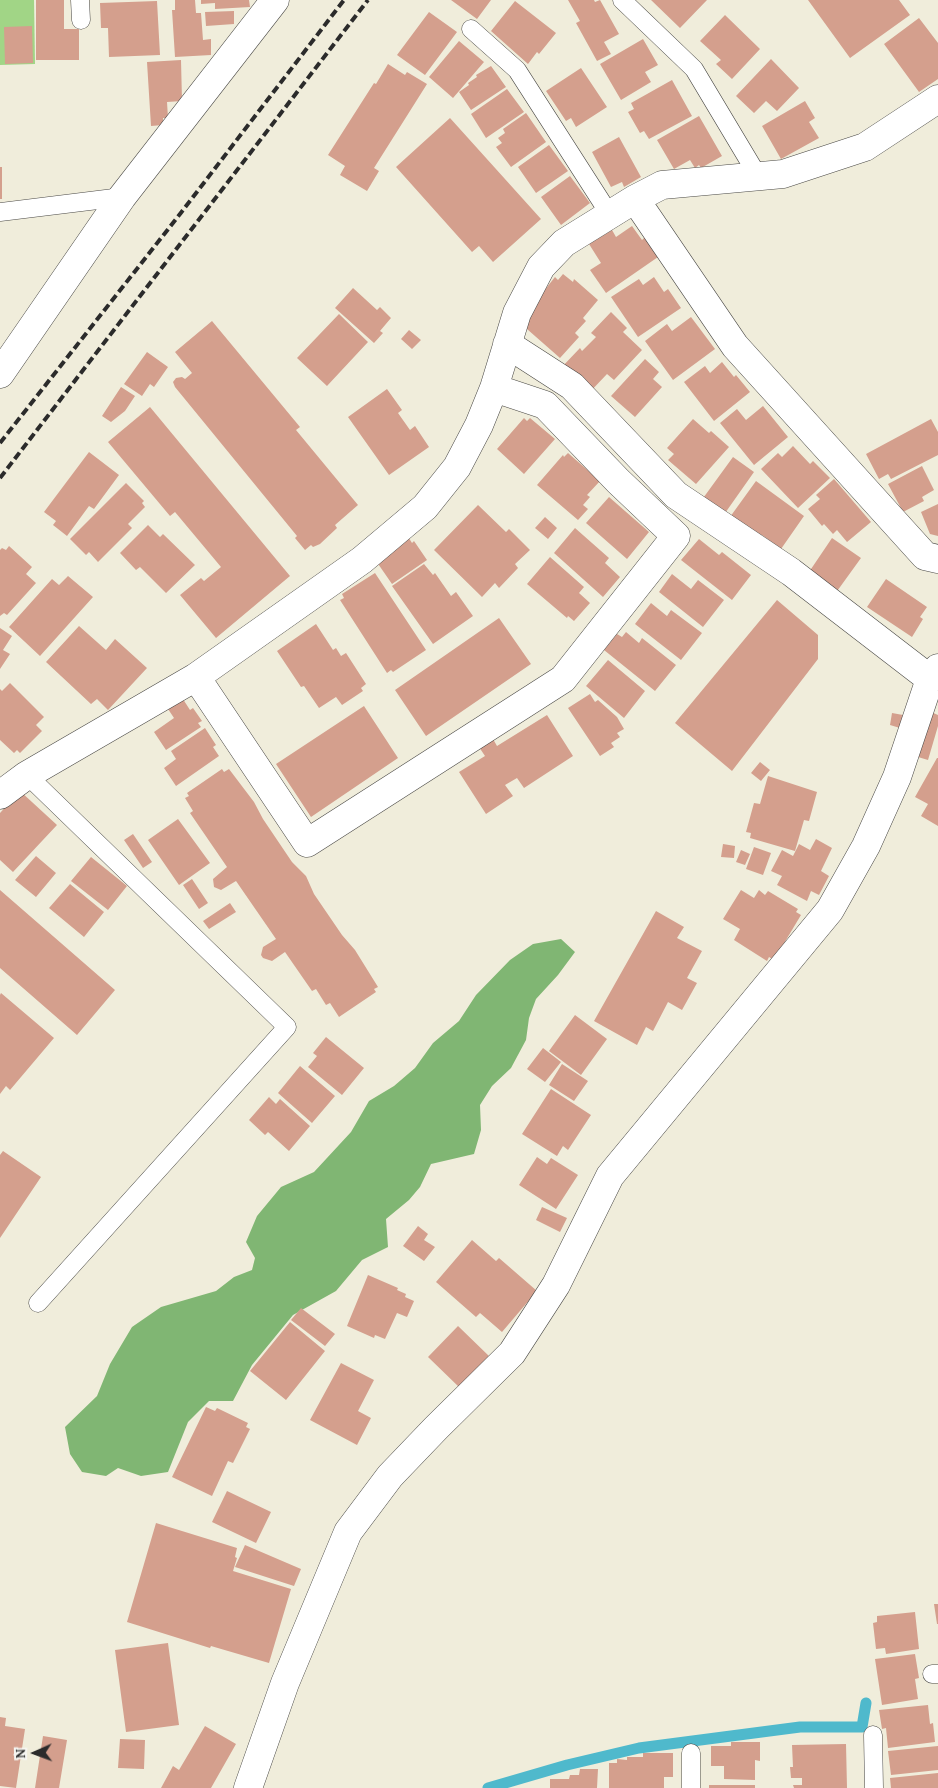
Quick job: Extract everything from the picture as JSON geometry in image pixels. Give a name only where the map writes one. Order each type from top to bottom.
[{"type":"street","points":[[0,374],[122,197],[275,0]]},
{"type":"street","points":[[0,795],[27,775],[196,677],[362,560],[425,508],[457,467],[479,425],[494,388],[517,313],[541,267],[564,243],[610,214],[662,185],[783,174],[865,147],[938,100]]},
{"type":"street","points":[[636,199],[736,346],[926,556],[938,559]]},
{"type":"street","points":[[248,1788],[285,1683],[348,1532],[390,1476],[512,1354],[556,1285],[610,1176],[830,910],[866,846],[897,777],[934,674],[791,572],[676,495],[572,386],[507,344]]},
{"type":"street","points":[[196,677],[307,843],[563,679],[676,536],[618,481],[545,405],[494,388]]},
{"type":"lane","points":[[80,0],[81,20]]},
{"type":"lane","points":[[622,0],[694,69],[758,176]]},
{"type":"lane","points":[[471,29],[517,70],[610,214]]},
{"type":"lane","points":[[0,212],[122,197]]},
{"type":"lane","points":[[27,775],[287,1027],[38,1303]]},
{"type":"lane","points":[[873,1735],[874,1788]]},
{"type":"lane","points":[[692,1753],[692,1788]]},
{"type":"green space","points":[[0,0],[34,0],[35,64],[0,65]]},
{"type":"green space","points":[[561,939],[575,952],[558,975],[536,999],[529,1018],[526,1040],[511,1068],[492,1086],[480,1105],[481,1130],[474,1154],[431,1164],[420,1187],[409,1200],[386,1219],[388,1247],[362,1260],[336,1291],[293,1315],[252,1365],[233,1401],[209,1401],[188,1422],[168,1472],[141,1476],[118,1468],[106,1476],[82,1472],[70,1454],[65,1427],[97,1396],[110,1364],[132,1327],[161,1307],[216,1291],[234,1277],[252,1270],[255,1258],[246,1242],[257,1216],[281,1187],[314,1172],[351,1132],[369,1101],[394,1086],[415,1068],[433,1043],[459,1021],[476,995],[510,960],[533,944]]},
{"type":"building","points":[[36,0],[64,0],[64,29],[79,29],[79,60],[36,60]]},
{"type":"building","points":[[175,0],[195,0],[196,13],[201,13],[203,40],[211,39],[211,55],[175,57],[172,10],[175,10]]},
{"type":"building","points":[[201,0],[249,0],[250,7],[215,9],[215,3],[201,4]]},
{"type":"building","points":[[451,0],[491,0],[477,19]]},
{"type":"building","points":[[568,0],[594,0],[595,2],[600,0],[619,34],[604,42],[611,54],[597,61],[576,23],[580,21]]},
{"type":"building","points":[[651,0],[707,0],[680,28]]},
{"type":"building","points":[[808,0],[899,0],[910,15],[850,58]]},
{"type":"building","points":[[157,1],[160,55],[109,57],[108,28],[101,28],[100,3]]},
{"type":"building","points":[[515,1],[556,33],[528,64],[491,31]]},
{"type":"building","points":[[234,11],[234,24],[206,26],[205,12]]},
{"type":"building","points":[[429,12],[457,32],[425,75],[397,55]]},
{"type":"building","points":[[725,15],[760,49],[732,79],[716,64],[721,60],[700,41]]},
{"type":"building","points":[[919,18],[938,43],[938,79],[919,92],[884,44]]},
{"type":"building","points":[[32,26],[33,63],[5,64],[4,27]]},
{"type":"building","points":[[643,39],[658,65],[645,72],[651,82],[621,100],[600,64]]},
{"type":"building","points":[[459,41],[484,62],[453,98],[429,77]]},
{"type":"building","points":[[771,59],[799,88],[777,111],[766,101],[754,113],[736,96]]},
{"type":"building","points":[[181,60],[182,101],[167,102],[168,118],[163,118],[163,125],[151,126],[147,62]]},
{"type":"building","points":[[388,64],[405,75],[407,72],[427,84],[374,168],[379,171],[367,191],[340,175],[345,166],[328,155]]},
{"type":"building","points":[[491,66],[506,87],[471,110],[459,92],[477,77],[476,75]]},
{"type":"building","points":[[581,68],[607,107],[576,127],[571,118],[566,121],[546,91]]},
{"type":"building","points":[[672,80],[692,116],[649,139],[644,131],[640,133],[628,112],[634,109],[631,103]]},
{"type":"building","points":[[507,89],[524,112],[486,138],[471,114]]},
{"type":"building","points":[[805,101],[815,118],[809,122],[819,138],[781,159],[762,126]]},
{"type":"building","points":[[526,113],[546,142],[511,167],[496,147],[502,143],[498,138],[505,133],[503,129]]},
{"type":"building","points":[[699,116],[722,156],[701,168],[699,165],[695,168],[690,160],[674,169],[657,140]]},
{"type":"building","points":[[450,118],[541,219],[493,262],[479,246],[472,252],[396,167]]},
{"type":"building","points":[[619,137],[641,177],[624,187],[622,182],[611,187],[592,152]]},
{"type":"building","points":[[549,145],[568,171],[536,193],[518,167]]},
{"type":"building","points":[[0,167],[2,167],[2,199],[0,199]]},
{"type":"building","points":[[570,176],[590,203],[561,225],[541,197]]},
{"type":"building","points":[[632,226],[642,240],[645,237],[658,257],[606,293],[590,270],[601,263],[589,244],[612,230],[616,237]]},
{"type":"building","points":[[563,274],[573,282],[574,279],[598,300],[583,318],[586,321],[575,333],[579,337],[560,358],[519,322],[555,277],[558,280]]},
{"type":"building","points":[[654,277],[664,292],[668,289],[681,308],[638,337],[611,297],[639,279],[643,285]]},
{"type":"building","points":[[353,288],[377,310],[380,307],[391,318],[380,331],[383,333],[374,343],[335,308]]},
{"type":"building","points":[[611,312],[627,328],[623,332],[642,350],[614,380],[607,374],[588,394],[560,369],[580,348],[582,351],[596,337],[591,333]]},
{"type":"building","points":[[339,314],[368,342],[327,386],[297,358]]},
{"type":"building","points":[[691,317],[715,349],[673,380],[645,341],[667,324],[672,331]]},
{"type":"building","points":[[212,321],[300,427],[296,430],[358,505],[335,525],[337,528],[320,544],[313,547],[311,545],[305,550],[295,538],[297,536],[175,387],[173,382],[176,378],[182,377],[185,379],[192,373],[175,352]]},
{"type":"building","points":[[409,330],[421,340],[412,349],[401,339]]},
{"type":"building","points":[[147,352],[168,367],[154,387],[150,384],[142,396],[124,384]]},
{"type":"building","points":[[645,359],[659,372],[653,379],[662,387],[635,417],[611,396]]},
{"type":"building","points":[[722,362],[750,392],[714,421],[684,382],[705,366],[710,373]]},
{"type":"building","points":[[121,387],[135,396],[125,411],[111,422],[102,416]]},
{"type":"building","points":[[387,389],[402,410],[398,413],[410,430],[415,426],[429,447],[389,475],[348,417]]},
{"type":"building","points":[[763,406],[788,437],[754,465],[720,423],[737,409],[746,420]]},
{"type":"building","points":[[150,407],[290,576],[216,638],[180,595],[201,578],[204,581],[221,567],[175,512],[170,516],[108,442]]},
{"type":"building","points":[[524,418],[527,421],[530,418],[555,439],[524,474],[497,449]]},
{"type":"building","points":[[693,419],[709,433],[711,431],[729,447],[696,484],[668,460],[674,454],[667,448]]},
{"type":"building","points":[[931,419],[938,432],[938,455],[891,479],[888,474],[879,479],[866,454]]},
{"type":"building","points":[[793,446],[810,464],[813,461],[830,478],[798,508],[761,469],[778,453],[782,457]]},
{"type":"building","points":[[89,452],[119,475],[94,509],[89,506],[67,536],[53,525],[56,521],[44,512]]},
{"type":"building","points":[[568,453],[600,481],[587,495],[590,497],[583,505],[588,509],[578,520],[537,485],[563,455],[564,457]]},
{"type":"building","points":[[733,457],[754,472],[723,516],[701,501]]},
{"type":"building","points":[[922,466],[934,490],[922,497],[924,501],[903,512],[888,484]]},
{"type":"building","points":[[834,479],[871,522],[847,542],[837,530],[833,534],[824,524],[822,526],[808,509],[820,499],[816,495]]},
{"type":"building","points":[[756,481],[804,516],[781,549],[762,535],[760,539],[730,517]]},
{"type":"building","points":[[126,483],[144,501],[142,503],[145,507],[128,524],[132,528],[98,562],[89,552],[86,555],[70,539]]},
{"type":"building","points":[[609,497],[649,532],[627,559],[586,523]]},
{"type":"building","points":[[938,504],[938,536],[930,534],[921,512]]},
{"type":"building","points":[[478,505],[506,532],[509,529],[530,550],[515,564],[518,568],[499,588],[495,583],[482,597],[434,550]]},
{"type":"building","points":[[545,517],[557,528],[548,539],[535,528]]},
{"type":"building","points":[[148,525],[160,537],[163,534],[195,565],[166,593],[140,567],[136,570],[120,553]]},
{"type":"building","points":[[575,528],[609,558],[605,563],[620,577],[603,597],[554,553]]},
{"type":"building","points":[[407,535],[412,543],[414,541],[427,560],[392,584],[374,558]]},
{"type":"building","points":[[832,538],[861,558],[835,594],[807,575]]},
{"type":"building","points":[[699,539],[719,555],[722,552],[751,575],[732,600],[681,560]]},
{"type":"building","points":[[9,546],[32,567],[26,574],[36,583],[7,615],[4,613],[0,616],[0,550],[2,548],[6,550]]},
{"type":"building","points":[[550,557],[584,587],[579,593],[590,603],[574,621],[568,616],[567,618],[527,584]]},
{"type":"building","points":[[424,564],[433,575],[435,573],[451,596],[456,592],[473,616],[433,644],[392,586]]},
{"type":"building","points":[[375,573],[426,650],[393,672],[391,670],[387,673],[340,600],[344,598],[342,594]]},
{"type":"building","points":[[672,574],[691,589],[698,580],[724,600],[703,627],[659,592]]},
{"type":"building","points":[[68,576],[93,597],[40,656],[9,627],[52,579],[59,585]]},
{"type":"building","points":[[886,579],[927,607],[920,617],[923,619],[912,637],[867,607]]},
{"type":"building","points":[[777,600],[818,635],[818,659],[732,771],[675,723]]},
{"type":"building","points":[[651,603],[667,616],[671,610],[702,633],[681,660],[635,624]]},
{"type":"building","points":[[499,618],[531,664],[426,736],[395,690]]},
{"type":"building","points":[[316,624],[333,650],[336,648],[341,656],[346,653],[366,684],[361,688],[363,691],[342,705],[336,697],[319,708],[304,686],[301,687],[277,651]]},
{"type":"building","points":[[79,626],[106,650],[115,639],[147,668],[108,710],[97,699],[91,704],[46,662]]},
{"type":"building","points":[[0,628],[12,636],[3,650],[10,654],[0,669]]},
{"type":"building","points":[[626,632],[639,643],[642,638],[676,665],[655,691],[604,650],[617,634],[622,637]]},
{"type":"building","points":[[608,660],[645,691],[624,718],[586,686]]},
{"type":"building","points":[[10,683],[44,717],[36,725],[42,731],[20,753],[17,750],[14,753],[0,740],[0,689],[2,691]]},
{"type":"building","points":[[590,694],[595,702],[598,700],[617,717],[624,729],[617,733],[620,737],[611,743],[614,747],[600,756],[568,708]]},
{"type":"building","points":[[181,696],[190,710],[193,708],[202,721],[198,723],[201,727],[166,750],[154,732],[174,718],[166,706]]},
{"type":"building","points":[[364,706],[398,758],[311,817],[276,764]]},
{"type":"building","points":[[931,712],[938,715],[938,726],[928,760],[918,757]]},
{"type":"building","points":[[892,713],[903,715],[900,728],[890,725]]},
{"type":"building","points":[[547,715],[573,756],[524,788],[517,778],[505,785],[513,796],[486,814],[459,772],[485,756],[479,747],[493,739],[497,746]]},
{"type":"building","points":[[205,728],[216,745],[213,747],[219,756],[176,786],[164,768],[176,759],[171,751]]},
{"type":"building","points":[[937,758],[938,826],[921,816],[928,804],[915,797]]},
{"type":"building","points":[[760,762],[770,770],[761,781],[751,773]]},
{"type":"building","points":[[222,769],[224,772],[229,769],[254,802],[292,862],[306,876],[314,894],[342,935],[355,950],[378,987],[374,989],[376,992],[339,1017],[330,1003],[326,1005],[316,989],[312,991],[285,952],[272,961],[263,958],[261,955],[263,947],[276,939],[236,881],[221,890],[214,887],[213,879],[227,867],[190,813],[193,811],[185,798],[189,796],[187,793]]},
{"type":"building","points":[[768,776],[817,792],[809,821],[804,820],[795,851],[750,838],[751,833],[746,832],[754,803],[760,804]]},
{"type":"building","points":[[20,791],[57,825],[13,872],[0,860],[0,813]]},
{"type":"building","points":[[178,819],[210,863],[179,885],[148,840]]},
{"type":"building","points":[[133,834],[152,862],[143,868],[124,840]]},
{"type":"building","points":[[816,839],[832,848],[821,871],[829,876],[819,895],[811,891],[807,901],[777,885],[782,876],[771,871],[782,850],[793,856],[799,844],[810,850]]},
{"type":"building","points":[[723,844],[735,846],[734,858],[721,857]]},
{"type":"building","points":[[754,847],[771,853],[763,875],[746,869]]},
{"type":"building","points":[[741,850],[750,854],[745,865],[736,862]]},
{"type":"building","points":[[36,856],[56,873],[36,897],[15,880]]},
{"type":"building","points":[[91,857],[127,886],[108,910],[71,881]]},
{"type":"building","points":[[192,879],[208,903],[199,909],[183,885]]},
{"type":"building","points":[[70,884],[104,912],[84,937],[49,908]]},
{"type":"building","points":[[0,890],[115,990],[77,1035],[0,968]]},
{"type":"building","points":[[741,890],[754,898],[759,890],[765,895],[768,891],[798,909],[796,912],[801,915],[774,960],[769,957],[767,961],[734,940],[740,929],[723,919]]},
{"type":"building","points":[[230,903],[236,912],[209,929],[203,921]]},
{"type":"building","points":[[656,911],[684,927],[677,938],[702,951],[687,978],[697,983],[682,1010],[668,1002],[653,1031],[646,1027],[637,1045],[594,1021]]},
{"type":"building","points":[[1,993],[54,1038],[10,1090],[6,1086],[0,1094],[0,995]]},
{"type":"building","points":[[575,1015],[607,1039],[581,1075],[549,1051]]},
{"type":"building","points":[[326,1037],[364,1068],[342,1095],[308,1067],[317,1056],[313,1053]]},
{"type":"building","points":[[543,1048],[561,1062],[545,1082],[527,1069]]},
{"type":"building","points":[[562,1064],[588,1081],[574,1101],[549,1085]]},
{"type":"building","points":[[300,1066],[335,1096],[312,1123],[278,1093]]},
{"type":"building","points":[[551,1089],[591,1115],[568,1150],[563,1146],[557,1156],[522,1134]]},
{"type":"building","points":[[269,1097],[276,1104],[280,1099],[310,1126],[289,1151],[268,1132],[265,1135],[249,1120]]},
{"type":"building","points":[[3,1151],[41,1177],[0,1238],[0,1155]]},
{"type":"building","points":[[537,1157],[547,1164],[551,1158],[578,1175],[556,1209],[519,1185]]},
{"type":"building","points":[[542,1207],[567,1218],[560,1232],[536,1220]]},
{"type":"building","points":[[418,1226],[428,1234],[424,1240],[435,1247],[424,1261],[403,1246]]},
{"type":"building","points":[[472,1240],[496,1261],[499,1258],[537,1291],[502,1332],[480,1313],[476,1317],[436,1282]]},
{"type":"building","points":[[368,1275],[398,1288],[397,1290],[406,1294],[405,1297],[414,1301],[407,1317],[397,1313],[385,1339],[375,1335],[374,1338],[347,1326]]},
{"type":"building","points":[[301,1308],[335,1334],[325,1346],[291,1320]]},
{"type":"building","points":[[290,1322],[325,1351],[286,1400],[250,1371]]},
{"type":"building","points":[[458,1326],[490,1357],[460,1388],[428,1357]]},
{"type":"building","points":[[341,1363],[374,1380],[358,1411],[371,1418],[357,1445],[310,1420]]},
{"type":"building","points":[[206,1407],[215,1411],[217,1408],[248,1423],[246,1427],[250,1429],[233,1463],[228,1461],[212,1496],[172,1477]]},
{"type":"building","points":[[227,1491],[271,1512],[256,1543],[212,1522]]},
{"type":"building","points":[[156,1523],[237,1548],[235,1557],[237,1558],[233,1571],[291,1589],[269,1663],[211,1646],[210,1648],[127,1622]]},
{"type":"building","points":[[245,1545],[301,1569],[294,1586],[235,1567]]},
{"type":"building","points":[[934,1604],[938,1604],[938,1624],[937,1624]]},
{"type":"building","points":[[915,1612],[919,1649],[886,1654],[885,1648],[876,1649],[873,1623],[877,1622],[877,1616]]},
{"type":"building","points":[[168,1643],[179,1725],[126,1732],[115,1650]]},
{"type":"building","points":[[915,1654],[919,1678],[915,1679],[918,1699],[882,1705],[875,1659]]},
{"type":"building","points":[[928,1705],[930,1724],[933,1723],[935,1742],[888,1748],[886,1728],[882,1729],[879,1710]]},
{"type":"building","points":[[0,1717],[6,1718],[5,1726],[25,1729],[16,1788],[0,1786]]},
{"type":"building","points":[[205,1726],[236,1744],[211,1788],[161,1788],[173,1766],[179,1770]]},
{"type":"building","points":[[43,1736],[67,1740],[59,1788],[35,1788]]},
{"type":"building","points":[[120,1739],[145,1740],[144,1769],[118,1768]]},
{"type":"building","points":[[731,1742],[760,1742],[760,1761],[755,1760],[755,1780],[724,1779],[724,1766],[711,1766],[711,1746],[731,1746]]},
{"type":"building","points":[[846,1744],[847,1788],[794,1788],[793,1785],[802,1785],[802,1778],[791,1778],[790,1767],[793,1767],[792,1745]]},
{"type":"building","points":[[938,1746],[938,1770],[891,1775],[888,1751]]},
{"type":"building","points":[[643,1753],[673,1753],[673,1777],[664,1777],[664,1788],[609,1788],[609,1763],[617,1763],[617,1759],[627,1760],[627,1757],[643,1757]]},
{"type":"building","points":[[580,1769],[598,1769],[597,1788],[550,1788],[550,1779],[569,1779],[570,1775],[579,1775]]},
{"type":"building","points":[[938,1773],[938,1788],[891,1788],[890,1778]]},
{"type":"building","points":[[709,1785],[755,1785],[755,1788],[709,1788]]},
{"type":"waterway","points":[[488,1788],[567,1765],[639,1748],[800,1727],[862,1727],[866,1703]]},
{"type":"railway","points":[[0,443],[180,214],[344,0]]},
{"type":"railway","points":[[0,478],[368,0]]}]
